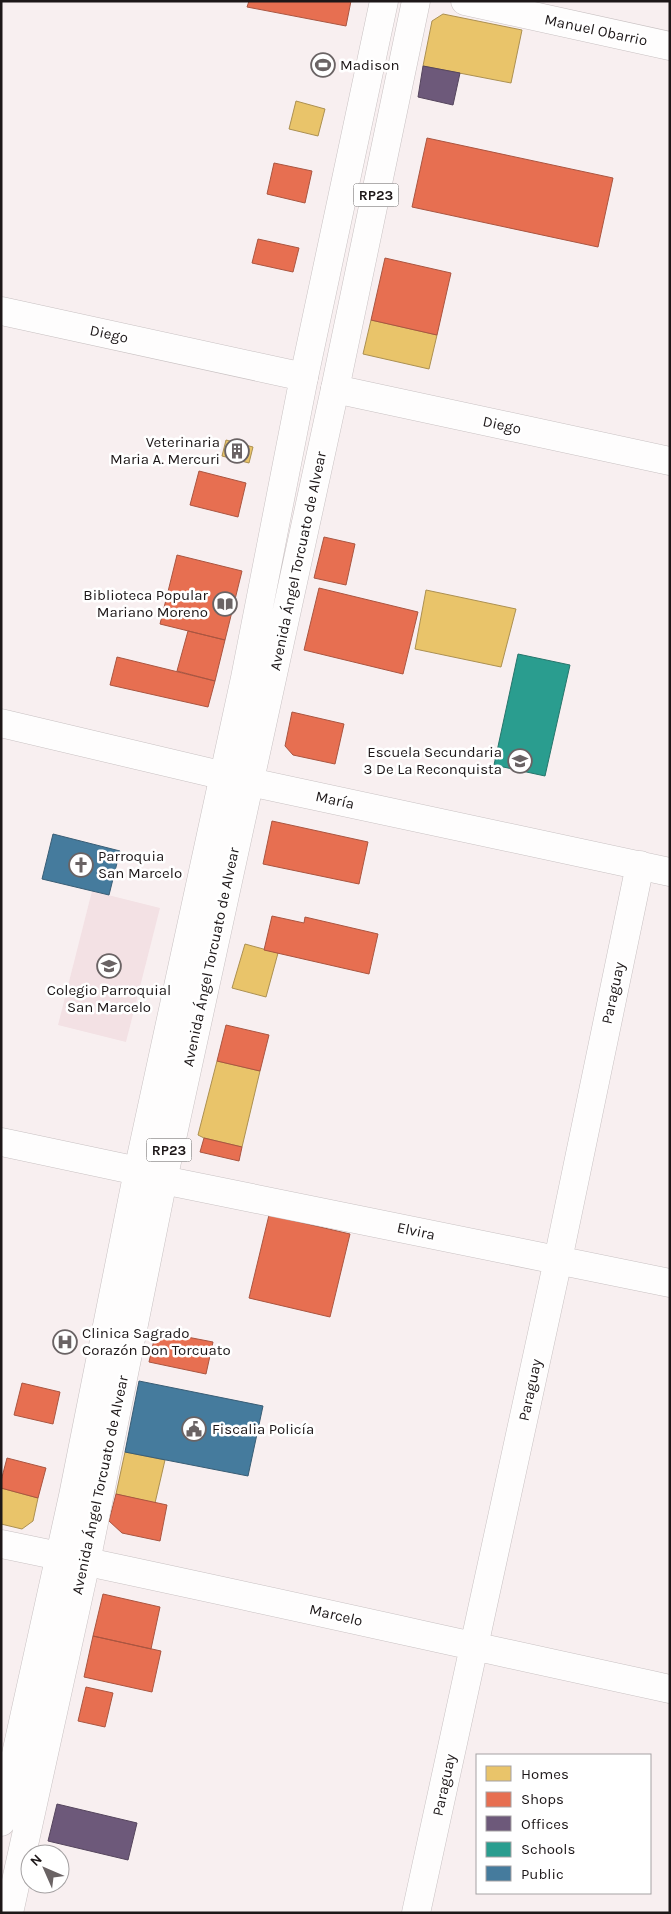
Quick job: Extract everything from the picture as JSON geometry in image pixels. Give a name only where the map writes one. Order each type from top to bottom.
[{"type":"street","name":"Avenida Ángel Torcuato de Alvear","points":[[9,1913],[73,1559],[151,1175],[222,774],[246,669],[304,377],[384,1]]},
{"type":"street","name":"Avenida Ángel Torcuato de Alvear","points":[[151,1175],[250,782],[416,1]]},
{"type":"street","name":"Manuel Obarrio","points":[[464,1],[670,46]]},
{"type":"street","name":"Diego","points":[[1,311],[304,377]]},
{"type":"street","name":"Diego","points":[[335,389],[670,461]]},
{"type":"street","name":"María","points":[[1,723],[250,782],[670,872]]},
{"type":"street","name":"Paraguay","points":[[416,1913],[558,1260],[640,866]]},
{"type":"street","name":"Elvira","points":[[1,1142],[670,1283]]},
{"type":"street","name":"Marcelo","points":[[1,1544],[323,1612],[670,1689]]},
{"type":"street","name":"Avenida Ángel Torcuato de Alvear","points":[[1,1822],[73,1559]]},
{"type":"shaded area","name":"Colegio Parroquial San Marcelo","points":[[92,891],[160,908],[126,1042],[58,1025]]},
{"type":"building: Homes","points":[[443,14],[522,30],[511,83],[423,66],[432,21]]},
{"type":"building: Homes","points":[[296,101],[325,109],[318,136],[289,129]]},
{"type":"building: Homes","points":[[371,320],[437,335],[429,369],[363,354]]},
{"type":"building: Homes","name":"Veterinaria Maria A. Mercuri","points":[[226,440],[253,447],[249,463],[222,456]]},
{"type":"building: Homes","points":[[426,590],[516,609],[501,667],[415,649]]},
{"type":"building: Homes","points":[[245,944],[278,953],[266,997],[232,988]]},
{"type":"building: Homes","points":[[217,1061],[260,1071],[242,1147],[198,1135]]},
{"type":"building: Homes","points":[[125,1452],[165,1460],[155,1503],[116,1494]]},
{"type":"building: Homes","points":[[1,1488],[38,1498],[33,1521],[22,1529],[1,1524]]},
{"type":"building: Shops","points":[[249,1],[351,1],[346,26],[247,7]]},
{"type":"building: Shops","points":[[427,138],[613,178],[598,247],[412,207]]},
{"type":"building: Shops","points":[[274,163],[312,171],[305,203],[267,194]]},
{"type":"building: Shops","points":[[258,239],[299,248],[293,272],[252,263]]},
{"type":"building: Shops","points":[[385,258],[451,273],[437,335],[371,320]]},
{"type":"building: Shops","points":[[199,471],[246,483],[238,517],[190,505]]},
{"type":"building: Shops","points":[[324,537],[355,544],[346,585],[314,578]]},
{"type":"building: Shops","points":[[177,555],[242,571],[225,640],[160,624]]},
{"type":"building: Shops","points":[[319,588],[418,612],[403,674],[304,650]]},
{"type":"building: Shops","points":[[188,631],[225,640],[215,681],[177,671]]},
{"type":"building: Shops","points":[[117,657],[215,681],[208,707],[110,685]]},
{"type":"building: Shops","points":[[292,712],[344,724],[335,764],[293,755],[285,746]]},
{"type":"building: Shops","points":[[272,821],[368,842],[359,884],[263,864]]},
{"type":"building: Shops","points":[[272,916],[304,923],[305,917],[378,934],[369,974],[264,950]]},
{"type":"building: Shops","points":[[226,1025],[269,1035],[260,1071],[217,1061]]},
{"type":"building: Shops","points":[[204,1138],[242,1147],[239,1161],[200,1152]]},
{"type":"building: Shops","points":[[269,1215],[350,1234],[330,1317],[249,1298]]},
{"type":"building: Shops","points":[[156,1331],[213,1342],[206,1374],[149,1362]]},
{"type":"building: Shops","points":[[22,1383],[60,1392],[53,1424],[14,1415]]},
{"type":"building: Shops","points":[[7,1458],[46,1468],[38,1498],[1,1488]]},
{"type":"building: Shops","points":[[116,1494],[167,1505],[160,1541],[122,1533],[109,1521]]},
{"type":"building: Shops","points":[[103,1594],[160,1607],[151,1649],[93,1636]]},
{"type":"building: Shops","points":[[93,1636],[161,1651],[152,1692],[84,1677]]},
{"type":"building: Shops","points":[[86,1687],[113,1693],[105,1727],[78,1721]]},
{"type":"building: Offices","points":[[423,66],[460,73],[453,105],[418,97]]},
{"type":"building: Offices","points":[[57,1804],[137,1823],[128,1860],[70,1846],[70,1844],[48,1841]]},
{"type":"building: Schools","points":[[518,654],[570,665],[545,776],[494,765]]},
{"type":"building: Public","name":"Parroquia San Marcelo","points":[[53,834],[120,851],[109,895],[42,879]]},
{"type":"building: Public","name":"Fiscalia Policía","points":[[139,1381],[263,1406],[248,1476],[125,1452]]},
{"type":"place","name":"Madison","points":[[323,65]]},
{"type":"place","name":"Veterinaria Maria A. Mercuri","points":[[237,451]]},
{"type":"place","name":"Biblioteca Popular Mariano Moreno","points":[[225,604]]},
{"type":"place","name":"Escuela Secundaria 3 De La Reconquista","points":[[520,761]]},
{"type":"place","name":"Parroquia San Marcelo","points":[[81,865]]},
{"type":"place","name":"Colegio Parroquial San Marcelo","points":[[109,966]]},
{"type":"place","name":"Clinica Sagrado Corazón Don Torcuato","points":[[65,1342]]},
{"type":"place","name":"Fiscalia Policía","points":[[194,1429]]}]
